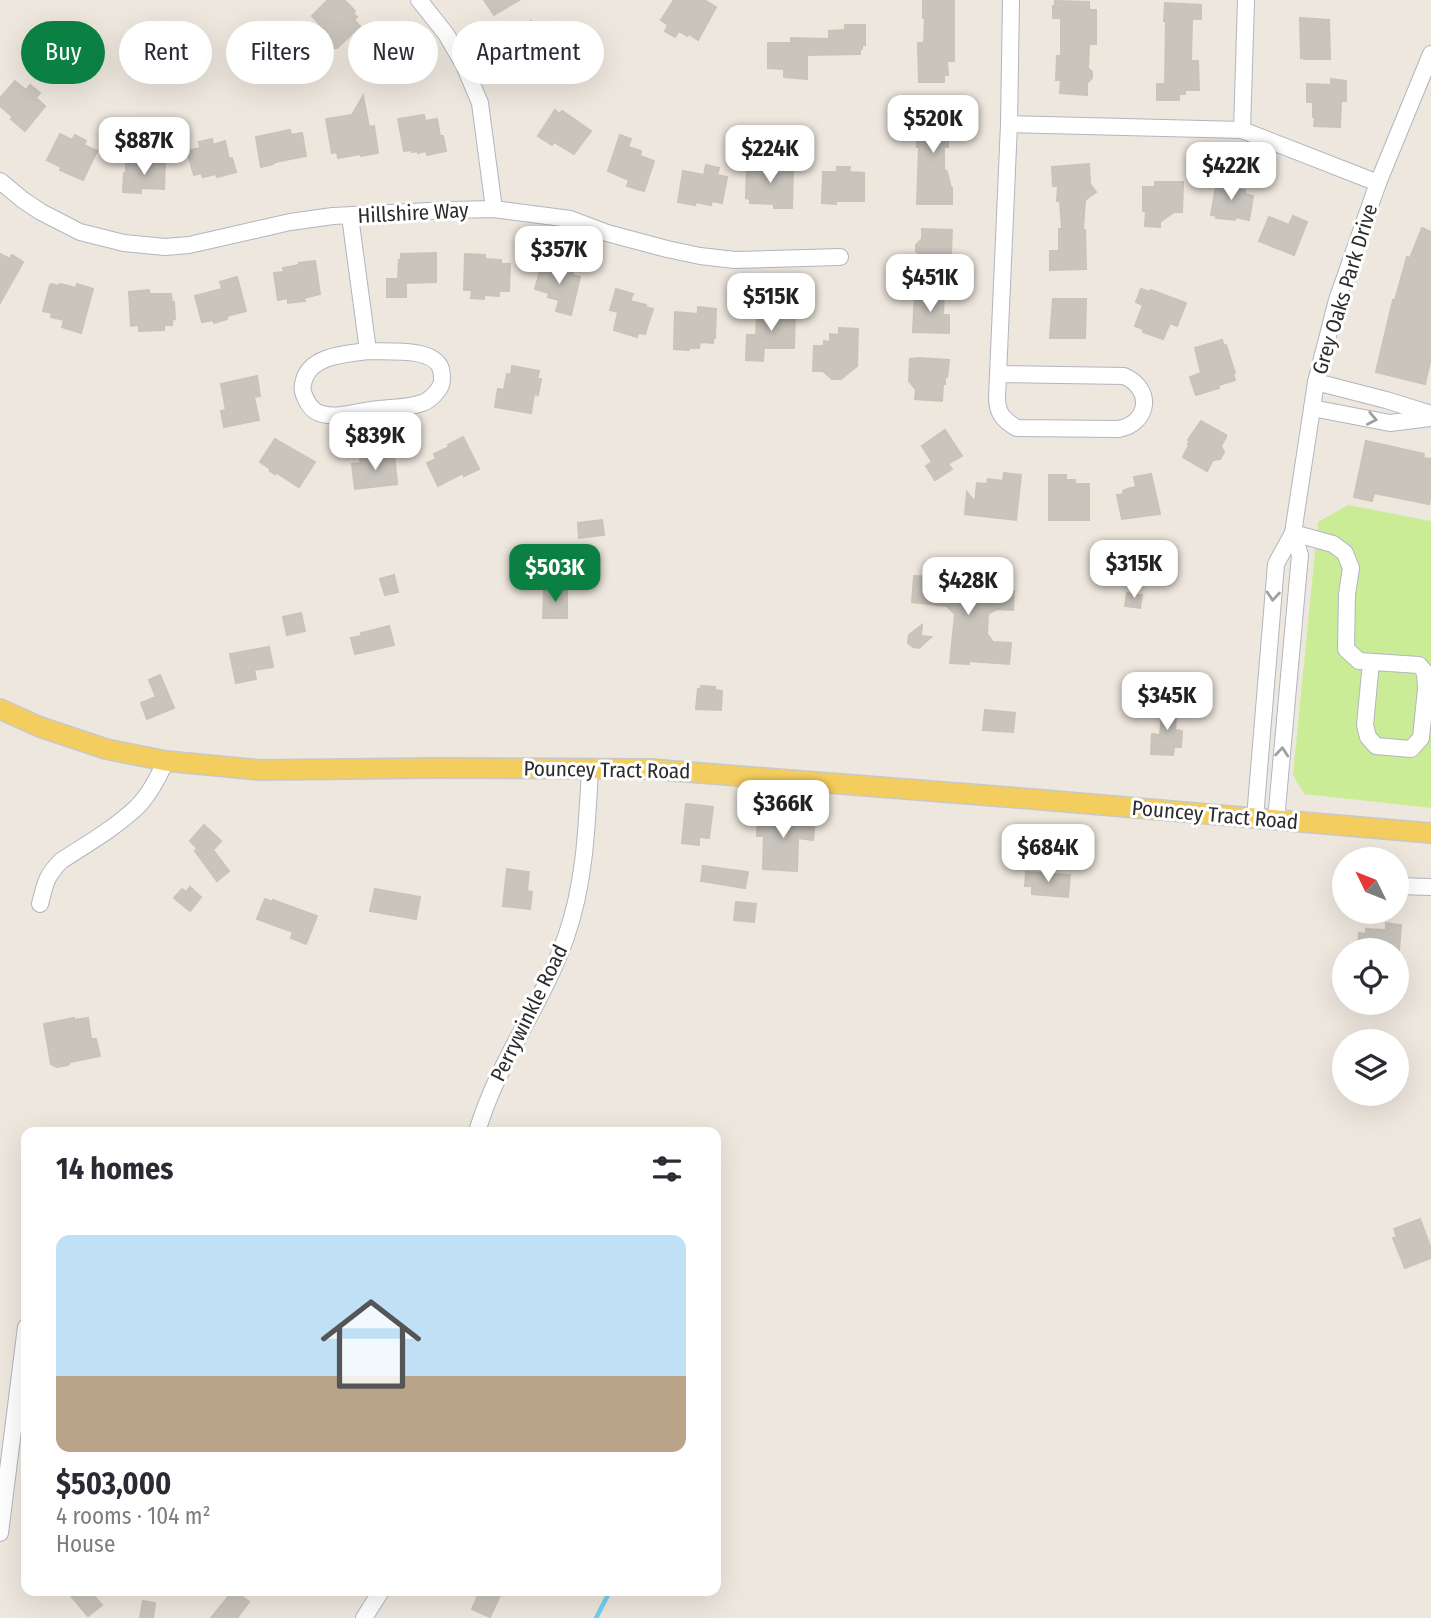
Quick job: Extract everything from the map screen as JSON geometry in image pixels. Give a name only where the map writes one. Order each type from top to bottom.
[{"type":"main road","name":"Pouncey Tract Road","points":[[0,709],[40,727],[106,749],[166,761],[260,770],[650,769],[1431,833]]},
{"type":"street","points":[[419,0],[446,34],[464,65],[480,103],[494,209]]},
{"type":"street","points":[[998,374],[1124,376],[1142,390],[1144,405],[1138,419],[1118,429],[1017,428],[999,413],[997,405],[998,374],[1009,124],[1011,0]]},
{"type":"street","points":[[1242,130],[1246,0]]},
{"type":"street","name":"Grey Oaks Park Drive","points":[[1255,818],[1276,564],[1293,533],[1316,382],[1337,300],[1378,183],[1431,54]]},
{"type":"street","points":[[1009,124],[1242,130],[1378,183]]},
{"type":"street","name":"Hillshire Way","points":[[0,181],[41,212],[80,232],[124,243],[165,247],[189,245],[290,222],[349,216],[494,209],[570,219],[607,233],[700,256],[735,260],[840,257]]},
{"type":"street","points":[[349,216],[368,351]]},
{"type":"street","points":[[368,351],[429,355],[439,363],[443,376],[440,386],[425,403],[341,415],[320,414],[307,403],[302,389],[306,375],[315,363],[368,351]]},
{"type":"street","points":[[1316,382],[1385,400],[1431,416]]},
{"type":"street","points":[[1312,408],[1390,423],[1431,416]]},
{"type":"street","points":[[1293,533],[1333,544],[1345,553],[1351,568],[1346,649],[1359,661],[1419,665],[1425,672],[1422,738],[1411,749],[1376,746],[1368,737],[1365,725],[1371,662]]},
{"type":"street","name":"Grey Oaks Park Drive","points":[[1276,820],[1300,555],[1293,533]]},
{"type":"street","points":[[40,904],[48,876],[54,868],[137,806],[152,787],[166,761]]},
{"type":"street","name":"Perrywinkle Road","points":[[479,1127],[497,1078],[551,974],[566,937],[581,876],[590,768]]},
{"type":"street","points":[[1409,886],[1431,887]]},
{"type":"street","points":[[0,1533],[21,1367]]},
{"type":"street","points":[[364,1618],[378,1596]]},
{"type":"green space","points":[[1348,505],[1431,521],[1431,808],[1304,794],[1293,775],[1318,522]]},
{"type":"building","points":[[328,0],[344,0],[357,17],[355,21],[348,21],[348,37],[334,48],[334,21],[317,21],[312,16]]},
{"type":"building","points":[[484,0],[519,0],[494,15]]},
{"type":"building","points":[[674,0],[704,0],[716,7],[698,40],[679,31],[675,37],[665,31],[668,25],[661,20]]},
{"type":"building","points":[[923,0],[954,0],[954,61],[947,61],[948,75],[944,75],[944,82],[919,82],[918,43],[924,43]]},
{"type":"building","points":[[1055,1],[1089,2],[1089,10],[1096,10],[1096,44],[1089,44],[1088,68],[1092,72],[1092,78],[1087,83],[1087,95],[1060,93],[1061,80],[1056,80],[1057,56],[1061,56],[1061,18],[1053,18]]},
{"type":"building","points":[[1165,3],[1201,5],[1201,19],[1192,19],[1191,61],[1198,61],[1199,90],[1185,90],[1185,94],[1179,94],[1179,100],[1157,100],[1157,84],[1165,84]]},
{"type":"building","points":[[1300,18],[1329,20],[1330,59],[1301,58]]},
{"type":"building","points":[[845,25],[865,25],[865,45],[862,45],[860,54],[807,55],[807,79],[784,77],[784,69],[768,68],[768,43],[791,43],[791,38],[829,39],[829,31],[845,30]]},
{"type":"building","points":[[1331,79],[1346,81],[1346,101],[1341,101],[1340,127],[1314,126],[1313,102],[1307,102],[1307,84],[1331,85]]},
{"type":"building","points":[[15,81],[26,90],[30,85],[40,93],[36,98],[45,106],[25,131],[0,106],[0,98]]},
{"type":"building","points":[[363,96],[369,127],[374,126],[378,153],[338,158],[337,152],[332,153],[326,119],[352,115]]},
{"type":"building","points":[[917,107],[953,108],[952,126],[948,126],[948,147],[944,147],[944,169],[952,188],[952,204],[917,204]]},
{"type":"building","points":[[555,110],[560,114],[562,111],[591,131],[574,154],[538,136]]},
{"type":"building","points":[[424,115],[425,121],[437,119],[446,151],[427,155],[426,151],[404,151],[398,119]]},
{"type":"building","points":[[290,130],[291,135],[302,133],[306,156],[261,167],[256,137]]},
{"type":"building","points":[[60,134],[72,140],[75,135],[86,141],[84,145],[97,151],[83,180],[60,170],[61,167],[47,160]]},
{"type":"building","points":[[620,135],[631,139],[628,147],[641,151],[640,156],[654,161],[644,191],[627,186],[629,180],[608,171]]},
{"type":"building","points":[[212,139],[213,145],[225,141],[229,159],[232,158],[236,172],[217,177],[216,174],[203,177],[201,173],[194,175],[187,151],[200,148],[199,142]]},
{"type":"building","points":[[126,162],[165,163],[164,189],[141,188],[141,193],[123,192]]},
{"type":"building","points":[[788,163],[788,170],[793,170],[792,208],[774,208],[774,204],[750,203],[750,199],[746,198],[747,164]]},
{"type":"building","points":[[1089,164],[1090,184],[1096,192],[1085,200],[1083,230],[1086,269],[1050,270],[1050,251],[1059,251],[1059,229],[1062,229],[1060,201],[1057,201],[1058,186],[1053,186],[1052,167]]},
{"type":"building","points":[[706,165],[719,168],[717,175],[727,177],[722,203],[712,201],[711,205],[696,202],[695,205],[678,202],[683,171],[704,175]]},
{"type":"building","points":[[837,167],[850,167],[849,172],[864,173],[864,201],[822,203],[823,172],[837,172]]},
{"type":"building","points":[[1217,180],[1233,183],[1232,188],[1245,190],[1245,194],[1253,196],[1249,220],[1235,217],[1235,220],[1216,218],[1217,216],[1211,215]]},
{"type":"building","points":[[1155,182],[1183,182],[1182,212],[1174,212],[1160,222],[1160,227],[1145,226],[1146,211],[1143,211],[1143,187],[1155,187]]},
{"type":"building","points":[[1293,216],[1307,222],[1294,255],[1259,241],[1269,217],[1289,225]]},
{"type":"building","points":[[1422,228],[1431,232],[1431,357],[1425,384],[1376,372],[1393,300],[1407,257],[1410,258]]},
{"type":"building","points":[[922,229],[952,230],[951,255],[948,255],[947,269],[921,269],[921,256],[916,251],[916,245],[922,239]]},
{"type":"building","points":[[436,253],[436,282],[406,283],[406,297],[387,297],[387,279],[398,279],[401,254]]},
{"type":"building","points":[[0,254],[10,259],[12,255],[23,262],[0,303]]},
{"type":"building","points":[[465,254],[485,255],[485,259],[501,260],[501,264],[510,264],[509,291],[499,291],[499,296],[484,295],[484,299],[471,298],[472,290],[464,290]]},
{"type":"building","points":[[315,261],[320,294],[304,298],[305,301],[288,303],[288,298],[278,300],[274,273],[284,272],[283,268],[299,263]]},
{"type":"building","points":[[542,264],[574,270],[572,275],[580,277],[571,315],[556,311],[559,300],[548,297],[549,293],[535,289]]},
{"type":"building","points":[[237,277],[246,311],[214,323],[213,320],[202,322],[195,296],[222,289],[220,282]]},
{"type":"building","points":[[52,284],[76,288],[77,284],[93,289],[81,333],[62,327],[64,320],[51,317],[52,313],[43,311]]},
{"type":"building","points":[[616,289],[633,294],[630,301],[653,309],[645,334],[638,333],[637,337],[614,330],[618,312],[610,310]]},
{"type":"building","points":[[1141,289],[1186,303],[1177,326],[1170,323],[1163,339],[1135,326],[1143,305],[1136,302]]},
{"type":"building","points":[[149,290],[149,294],[171,294],[172,303],[174,302],[175,319],[172,320],[172,325],[164,325],[164,330],[139,331],[139,325],[131,326],[129,292]]},
{"type":"building","points":[[915,293],[944,294],[943,315],[949,315],[949,333],[913,332]]},
{"type":"building","points":[[1053,299],[1086,299],[1085,338],[1050,338]]},
{"type":"building","points":[[698,307],[716,309],[713,343],[700,342],[699,348],[689,350],[674,349],[675,312],[698,314]]},
{"type":"building","points":[[759,310],[795,311],[794,348],[764,348],[763,361],[746,360],[747,335],[756,335]]},
{"type":"building","points":[[839,328],[858,329],[857,366],[841,379],[832,379],[823,371],[813,371],[814,346],[824,346],[824,341],[830,342],[830,334],[839,335]]},
{"type":"building","points":[[1222,340],[1224,346],[1226,345],[1235,380],[1196,395],[1190,377],[1201,373],[1195,348]]},
{"type":"building","points":[[910,359],[949,360],[942,401],[915,399],[916,390],[909,381]]},
{"type":"building","points":[[512,366],[539,371],[537,379],[541,379],[538,395],[534,394],[531,413],[495,407],[498,389],[504,390],[507,374],[511,375]]},
{"type":"building","points":[[257,376],[260,396],[254,397],[259,420],[224,427],[221,411],[226,410],[221,384]]},
{"type":"building","points":[[1201,421],[1226,435],[1221,446],[1224,452],[1220,459],[1213,460],[1207,471],[1183,457],[1189,445],[1188,440]]},
{"type":"building","points":[[945,430],[962,456],[948,464],[952,469],[935,480],[926,466],[932,462],[922,446]]},
{"type":"building","points":[[463,437],[479,469],[464,476],[463,473],[438,486],[427,463],[436,459],[434,454]]},
{"type":"building","points":[[275,439],[315,462],[299,487],[270,471],[260,462]]},
{"type":"building","points":[[1366,441],[1424,454],[1423,458],[1431,459],[1429,504],[1374,493],[1372,501],[1354,497]]},
{"type":"building","points":[[394,453],[397,484],[355,489],[352,464],[361,463],[360,459]]},
{"type":"building","points":[[1004,473],[1021,475],[1016,520],[965,514],[967,492],[975,502],[977,483],[987,484],[988,479],[1003,481]]},
{"type":"building","points":[[1151,474],[1160,514],[1122,519],[1117,495],[1136,487],[1134,477]]},
{"type":"building","points":[[1049,475],[1066,475],[1066,480],[1075,480],[1075,484],[1089,484],[1089,520],[1049,520]]},
{"type":"building","points":[[602,520],[604,535],[579,538],[578,523]]},
{"type":"building","points":[[394,575],[398,592],[385,595],[380,579]]},
{"type":"building","points":[[914,576],[947,578],[946,585],[972,587],[973,583],[995,585],[994,590],[1014,591],[1013,610],[997,609],[988,614],[987,634],[993,642],[1011,643],[1009,664],[969,661],[969,664],[950,663],[955,614],[947,606],[912,602]]},
{"type":"building","points":[[544,589],[567,589],[567,618],[543,618]]},
{"type":"building","points":[[1127,593],[1142,595],[1140,608],[1125,606]]},
{"type":"building","points":[[301,613],[305,631],[287,635],[283,617]]},
{"type":"building","points":[[922,625],[921,636],[931,637],[919,648],[913,647],[908,643],[909,635]]},
{"type":"building","points":[[389,626],[394,645],[355,654],[351,638]]},
{"type":"building","points":[[269,647],[273,667],[254,670],[256,679],[236,683],[230,654]]},
{"type":"building","points":[[160,675],[174,708],[147,719],[141,703],[156,697],[149,680]]},
{"type":"building","points":[[701,686],[715,687],[715,690],[722,691],[721,710],[696,709],[698,689],[701,689]]},
{"type":"building","points":[[1163,701],[1177,702],[1175,730],[1182,731],[1181,747],[1174,747],[1173,755],[1151,754],[1152,734],[1160,735]]},
{"type":"building","points":[[985,710],[1015,713],[1013,732],[983,730]]},
{"type":"building","points":[[686,804],[713,807],[709,838],[699,837],[699,845],[682,843]]},
{"type":"building","points":[[758,815],[815,819],[813,840],[798,838],[797,871],[763,869],[764,836],[757,836]]},
{"type":"building","points":[[204,825],[221,841],[213,850],[229,871],[217,881],[190,841]]},
{"type":"building","points":[[703,866],[748,872],[745,888],[701,881]]},
{"type":"building","points":[[507,869],[529,872],[527,891],[532,892],[530,909],[503,906]]},
{"type":"building","points":[[1026,872],[1070,875],[1068,897],[1032,894],[1032,886],[1025,886]]},
{"type":"building","points":[[190,887],[201,897],[190,911],[174,898],[182,889],[186,892]]},
{"type":"building","points":[[375,889],[420,897],[416,919],[370,911]]},
{"type":"building","points":[[265,899],[317,916],[306,944],[291,938],[293,932],[257,919]]},
{"type":"building","points":[[736,902],[756,904],[754,922],[734,920]]},
{"type":"building","points":[[1386,924],[1401,925],[1400,938],[1359,938],[1359,933],[1366,934],[1366,929],[1386,930]]},
{"type":"building","points":[[88,1018],[91,1039],[96,1039],[100,1056],[57,1067],[51,1064],[44,1024]]},
{"type":"building","points":[[1420,1219],[1431,1249],[1431,1258],[1405,1268],[1393,1238],[1397,1237],[1394,1229]]},
{"type":"building","points":[[71,1596],[94,1596],[102,1605],[88,1616]]},
{"type":"building","points":[[229,1596],[241,1596],[249,1602],[237,1618],[211,1618]]},
{"type":"building","points":[[478,1596],[500,1596],[490,1617],[472,1609]]},
{"type":"building","points":[[143,1601],[155,1603],[153,1618],[140,1618]]},
{"type":"waterway","points":[[596,1618],[607,1596]]}]
